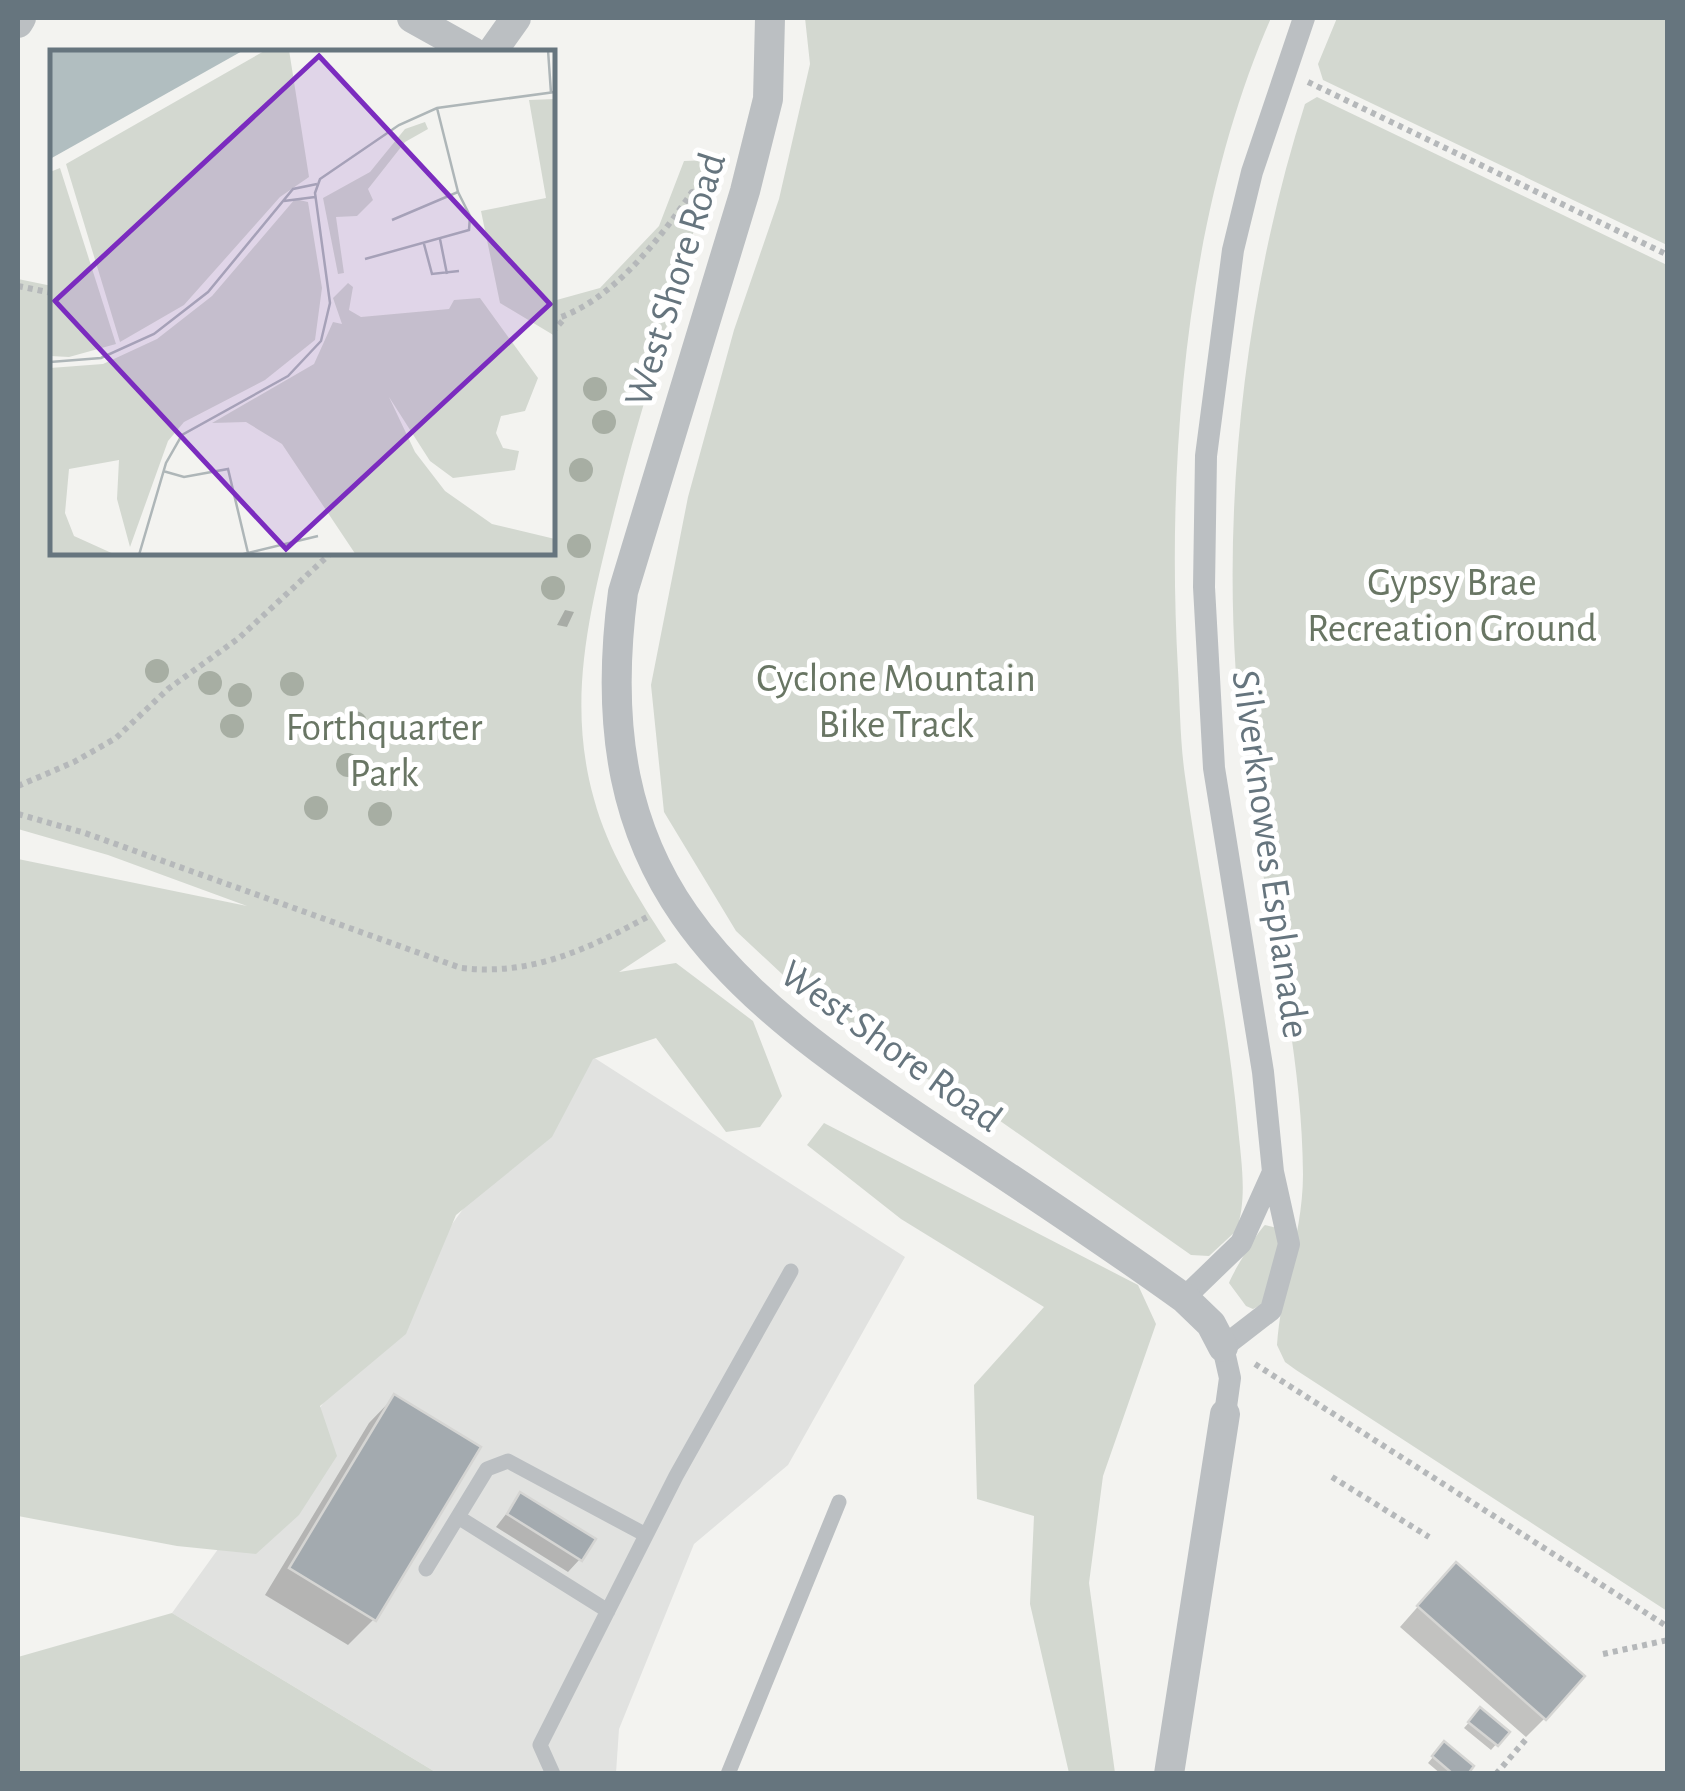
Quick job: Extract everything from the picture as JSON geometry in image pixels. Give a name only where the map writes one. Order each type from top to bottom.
[{"type":"street","points":[[412,18],[469,50]]},
{"type":"street","points":[[493,50],[516,18]]},
{"type":"street","name":"West Shore Road","points":[[770,18],[768,100],[624,592],[616,650],[616,739],[639,831],[676,899],[713,954],[793,1032],[1184,1298],[1211,1324],[1223,1347]]},
{"type":"street","name":"Silverknowes Esplanade","points":[[1223,1347],[1271,1310],[1289,1244],[1273,1172],[1263,1072],[1214,768],[1204,587],[1206,456],[1233,250],[1252,172],[1304,18]]},
{"type":"street","points":[[1184,1298],[1241,1242],[1273,1172]]},
{"type":"street","points":[[1170,1774],[1230,1378],[1223,1347]]},
{"type":"lane","points":[[553,1774],[540,1744],[646,1536],[791,1271]]},
{"type":"lane","points":[[426,1569],[487,1469],[508,1462],[646,1536]]},
{"type":"lane","points":[[728,1774],[839,1502]]},
{"type":"lane","points":[[458,1517],[608,1611]]},
{"type":"path","points":[[1284,71],[1668,255]]},
{"type":"path","points":[[555,329],[612,285],[666,230],[692,192],[704,191]]},
{"type":"path","points":[[18,286],[50,293]]},
{"type":"path","points":[[555,319],[568,316]]},
{"type":"path","points":[[18,786],[74,762],[116,738],[168,689],[239,638],[329,555]]},
{"type":"path","points":[[18,814],[85,832],[461,968],[500,973],[573,956],[676,899]]},
{"type":"path","points":[[1223,1347],[1282,1379],[1668,1627]]},
{"type":"path","points":[[1332,1477],[1429,1538]]},
{"type":"path","points":[[1603,1654],[1668,1640]]},
{"type":"path","points":[[1496,1774],[1528,1738]]},
{"type":"shaded area","points":[[579,1048],[905,1257],[788,1465],[694,1544],[619,1729],[616,1773],[437,1773],[172,1613]]},
{"type":"green space","name":"Cyclone Mountain Bike Track","points":[[805,18],[1271,18],[1242,93],[1219,172],[1201,254],[1180,423],[1175,590],[1183,763],[1227,1039],[1243,1179],[1236,1231],[1209,1256],[1191,1255],[966,1097],[925,1078],[829,1018],[736,931],[664,812],[651,685],[688,497],[734,330],[779,199],[810,64]]},
{"type":"green space","points":[[1337,18],[1667,18],[1667,245],[1323,80],[1318,64]]},
{"type":"green space","name":"Gypsy Brae Recreation Ground","points":[[1317,97],[1667,265],[1667,1611],[1296,1370],[1285,1362],[1277,1345],[1302,1196],[1301,1123],[1289,1022],[1246,769],[1233,604],[1234,519],[1239,433],[1264,265],[1305,104]]},
{"type":"green space","name":"Forthquarter Park","points":[[711,160],[625,469],[597,585],[584,655],[582,726],[594,799],[607,837],[666,941],[619,972],[676,963],[753,1021],[782,1096],[760,1127],[726,1132],[656,1038],[593,1059],[552,1137],[456,1215],[406,1334],[320,1406],[337,1456],[299,1515],[256,1554],[177,1546],[18,1516],[18,859],[247,906],[108,855],[18,829],[18,279],[50,286],[50,555],[555,555],[555,300],[600,288],[659,226],[684,161]]},
{"type":"green space","points":[[824,1123],[1138,1285],[1156,1324],[1103,1476],[1089,1583],[1115,1773],[1069,1773],[1030,1604],[1034,1516],[977,1499],[974,1385],[1044,1307],[901,1219],[807,1145]]},
{"type":"green space","points":[[1265,1225],[1277,1228],[1281,1241],[1263,1304],[1253,1309],[1246,1306],[1229,1283]]},
{"type":"green space","points":[[172,1613],[437,1773],[18,1773],[18,1657]]},
{"type":"building","points":[[394,1394],[481,1447],[376,1621],[289,1568]]},
{"type":"building","points":[[520,1492],[596,1539],[582,1561],[507,1514]]},
{"type":"building","points":[[1456,1562],[1585,1676],[1546,1720],[1417,1606]]},
{"type":"building","points":[[1480,1707],[1510,1732],[1498,1746],[1468,1722]]},
{"type":"building","points":[[1444,1741],[1474,1766],[1468,1774],[1453,1774],[1432,1756]]}]
